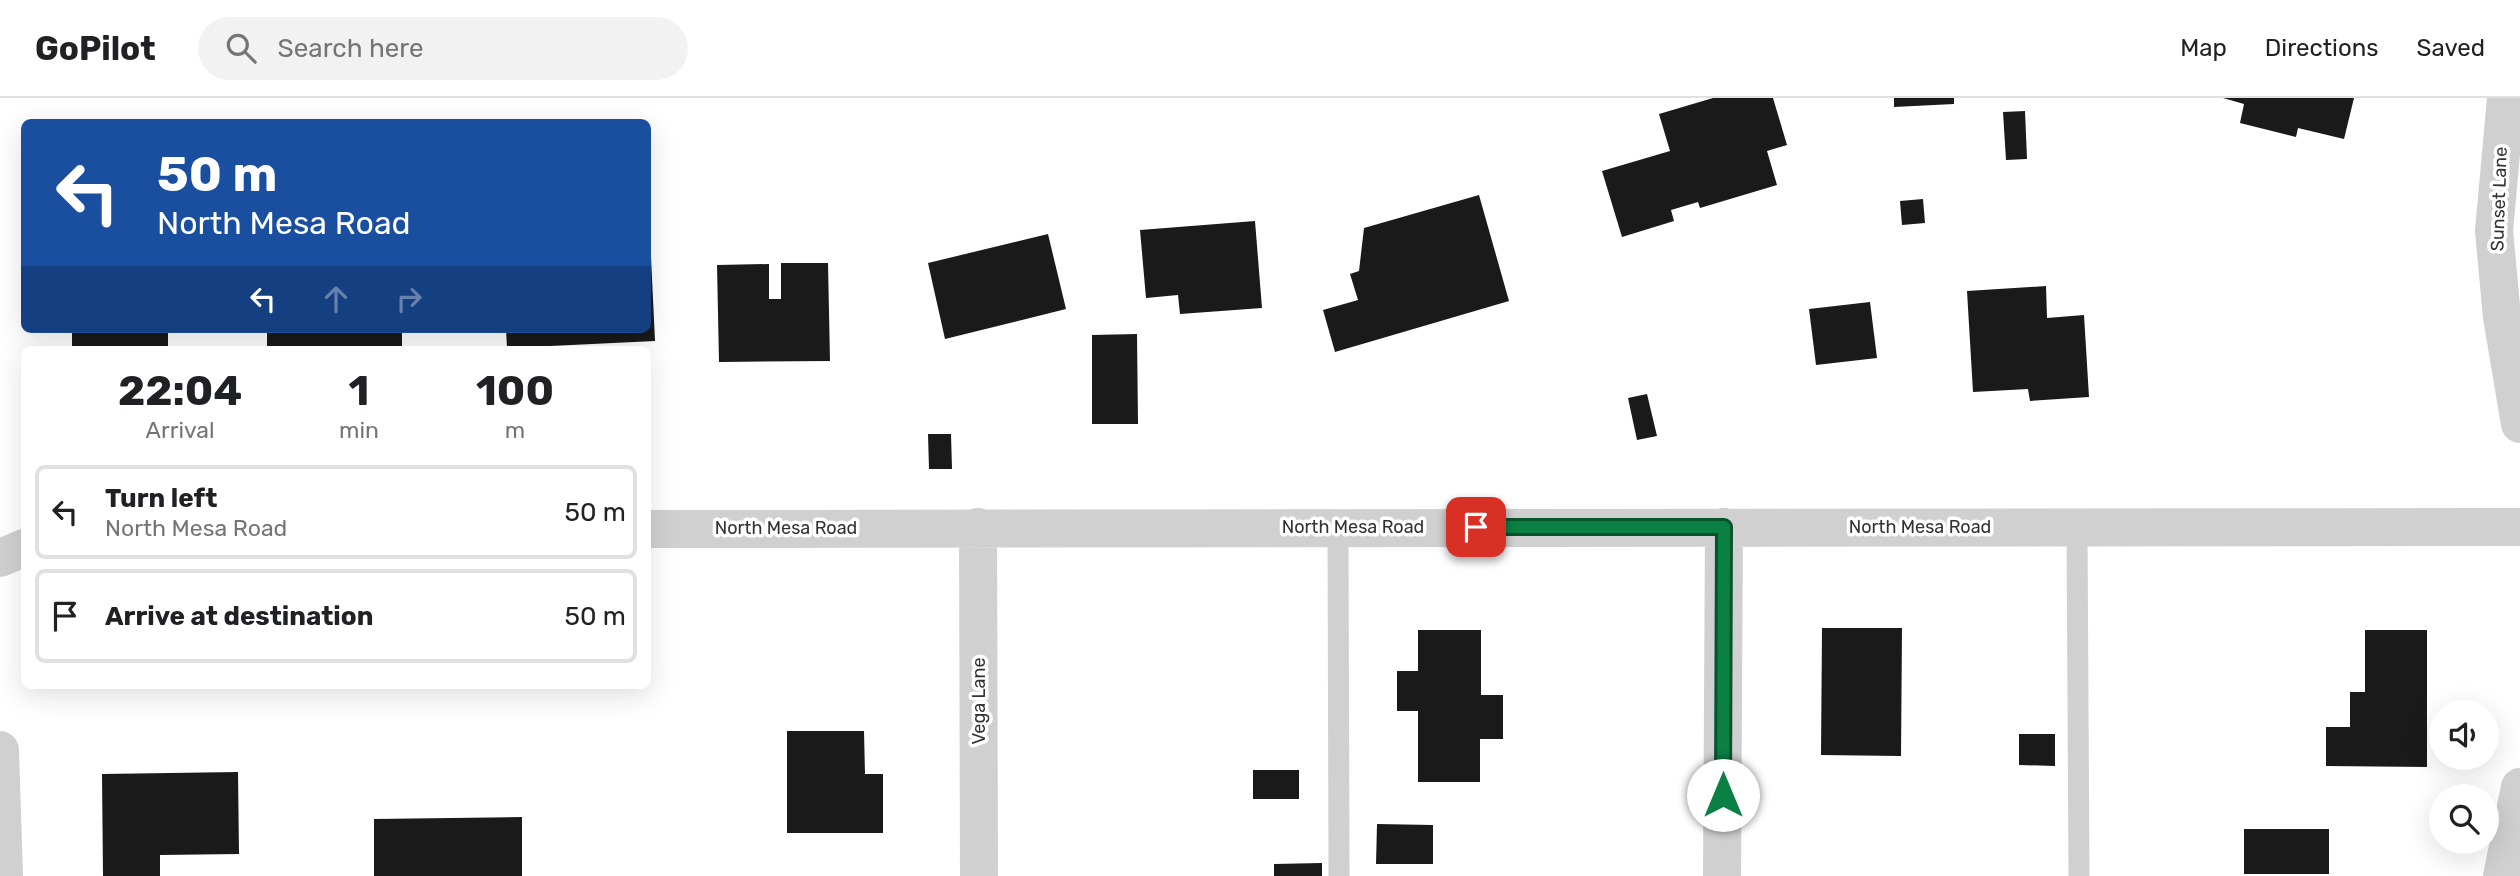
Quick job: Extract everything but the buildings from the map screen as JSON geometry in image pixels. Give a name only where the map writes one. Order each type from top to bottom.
[{"type":"street","name":"Sunset Lane","points":[[2507,98],[2494,231],[2502,317],[2520,424]]},
{"type":"street","name":"Vega Lane","points":[[978,527],[979,876]]},
{"type":"street","points":[[1722,876],[1724,527]]},
{"type":"street","name":"North Mesa Road","points":[[651,529],[2520,527]]},
{"type":"street","points":[[0,558],[21,549]]},
{"type":"street","points":[[0,750],[4,876]]},
{"type":"street","points":[[2502,876],[2520,787]]},
{"type":"lane","points":[[1338,527],[1339,876]]},
{"type":"lane","points":[[2077,527],[2079,876]]},
{"type":"route","points":[[1476,527],[1724,527],[1723,795]]}]
